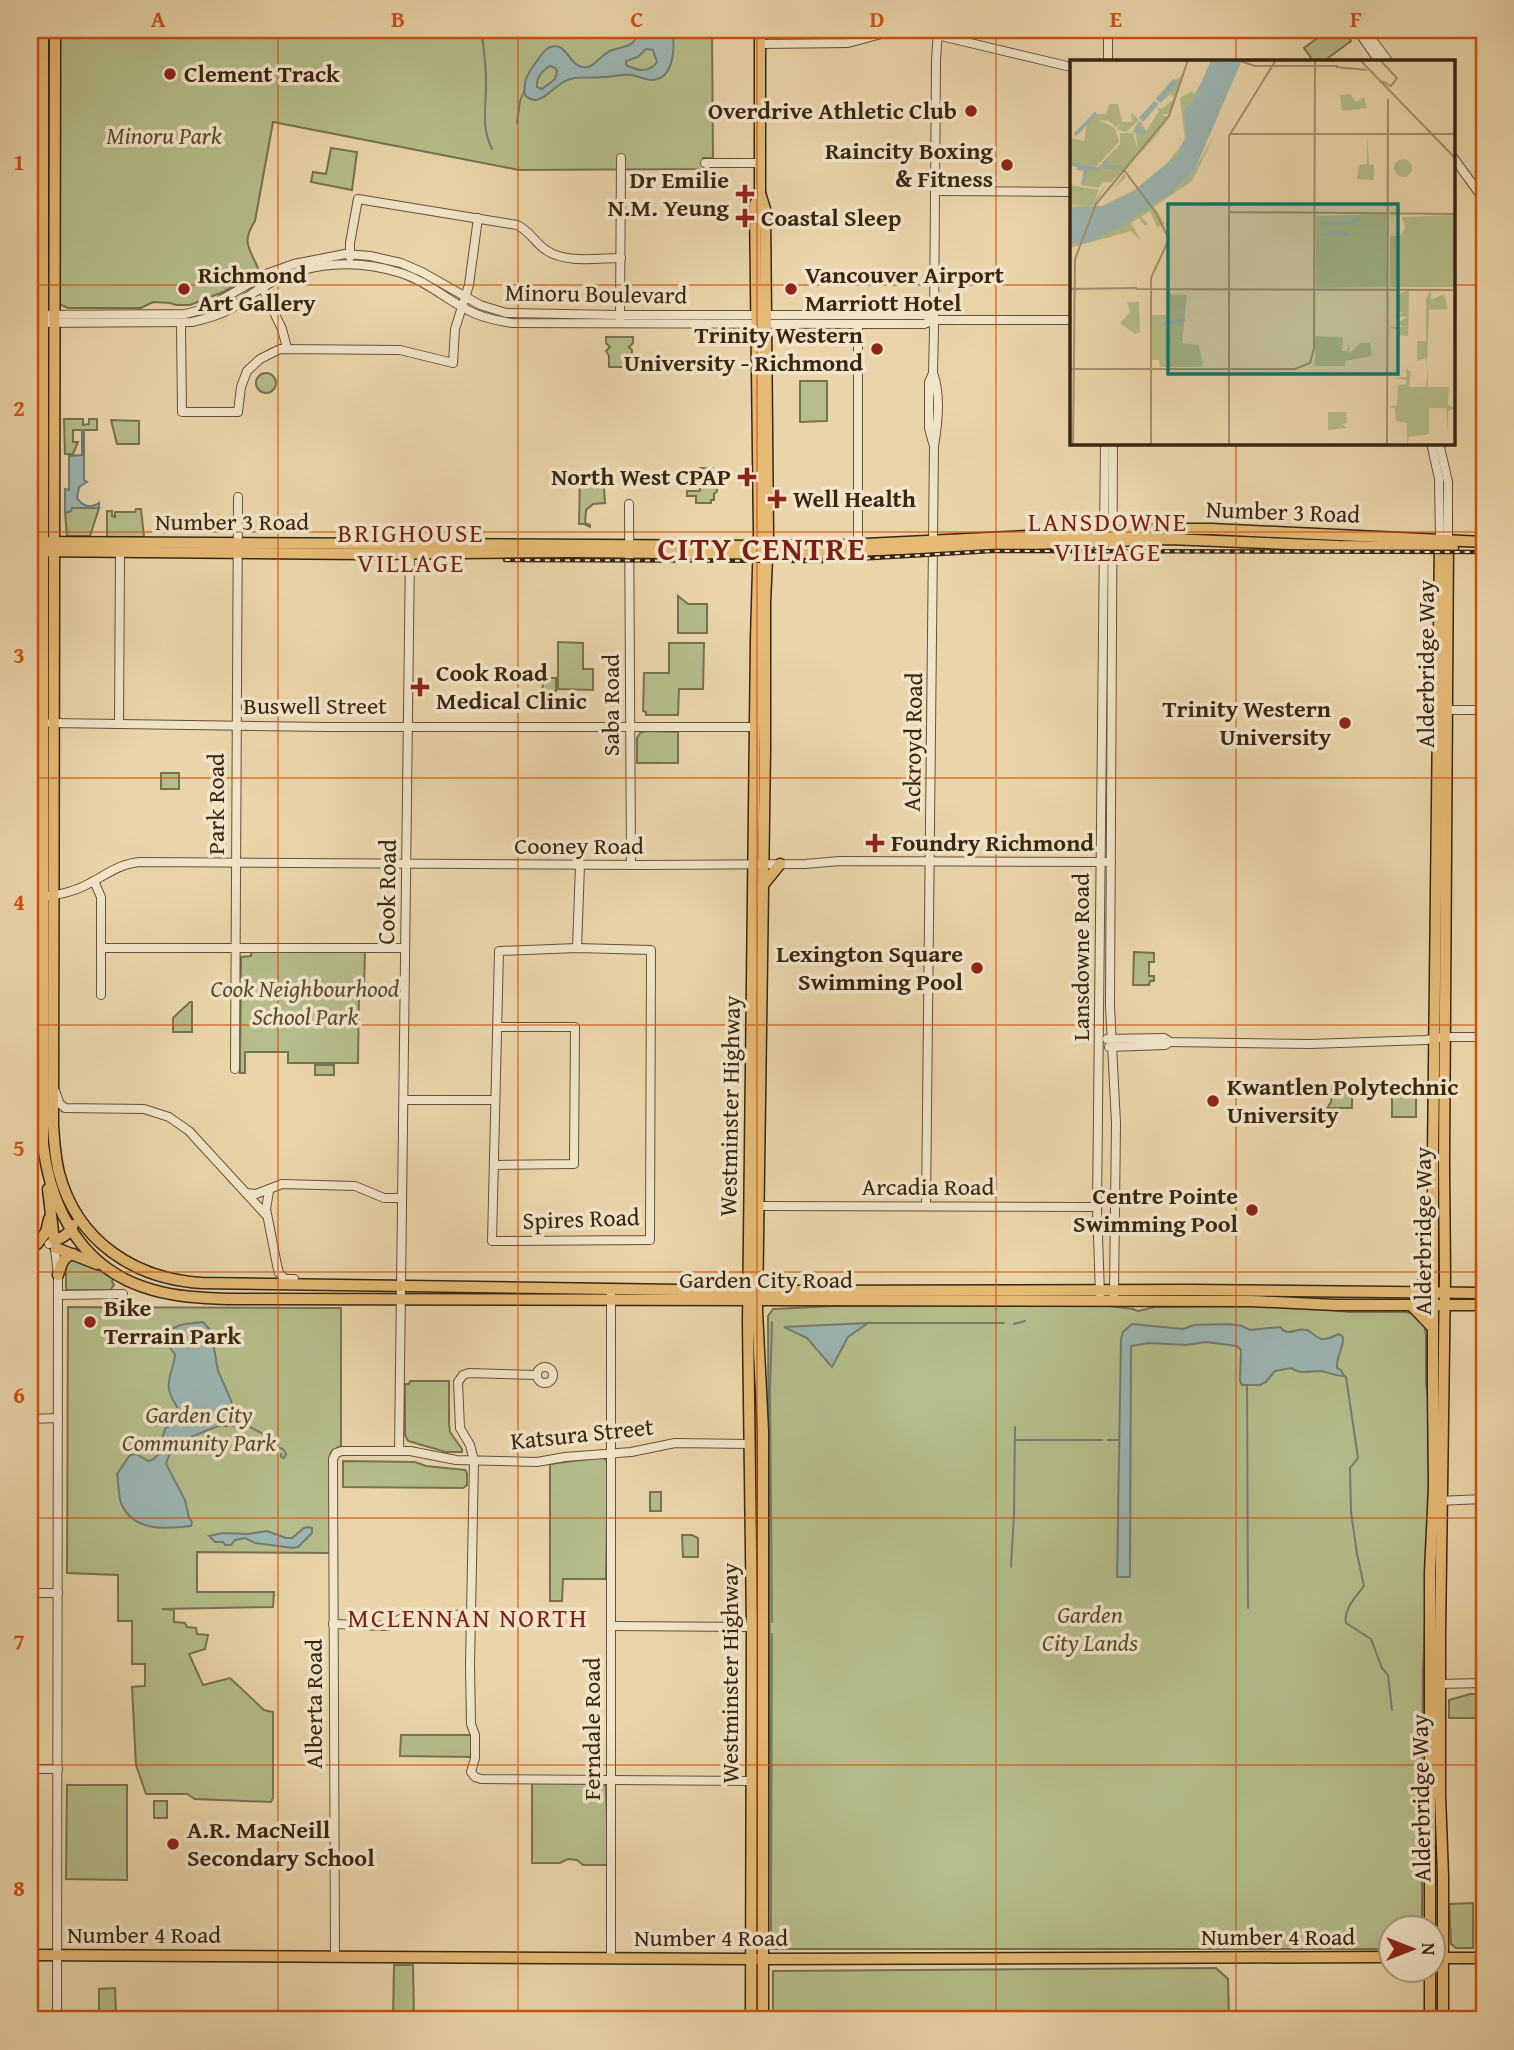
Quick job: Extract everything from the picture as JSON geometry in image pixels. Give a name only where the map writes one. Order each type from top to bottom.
[{"type":"main road","points":[[43,30],[49,319]]},
{"type":"main road","points":[[53,1244],[43,1129],[48,896],[49,319],[54,30]]},
{"type":"main road","name":"Westminster Highway","points":[[760,30],[760,193],[765,209],[761,319]]},
{"type":"main road","name":"Westminster Highway","points":[[760,193],[755,204],[761,319],[763,550],[750,1444],[758,1627],[763,2020]]},
{"type":"main road","name":"Number 3 Road","points":[[30,551],[48,546],[763,550],[1109,537],[1211,529],[1484,548]]},
{"type":"main road","name":"Number 3 Road","points":[[30,542],[120,552],[238,547]]},
{"type":"main road","name":"Number 3 Road","points":[[1444,544],[1484,542]]},
{"type":"main road","name":"Number 3 Road","points":[[763,550],[858,544],[934,544]]},
{"type":"main road","name":"Alderbridge Way","points":[[1430,1913],[1438,1501],[1439,1292],[1434,1263],[1444,544]]},
{"type":"main road","name":"Westminster Highway","points":[[751,2020],[751,1781],[763,1431],[753,1296],[758,1206],[763,886],[759,865],[755,727],[763,550]]},
{"type":"main road","points":[[763,886],[780,864]]},
{"type":"main road","points":[[48,896],[54,1132],[59,1172],[57,1181],[73,1217],[70,1227]]},
{"type":"main road","name":"Alderbridge Way","points":[[1439,1038],[1445,1276],[1439,1292]]},
{"type":"main road","name":"Garden City Road","points":[[59,1172],[70,1202],[86,1228],[114,1255],[144,1271],[171,1279],[202,1283],[336,1283],[611,1295]]},
{"type":"main road","points":[[48,1179],[70,1227]]},
{"type":"main road","points":[[33,1244],[46,1232],[50,1217]]},
{"type":"main road","points":[[53,1244],[58,1234],[70,1227],[86,1228]]},
{"type":"main road","name":"Garden City Road","points":[[70,1227],[86,1250],[123,1278],[152,1290],[186,1297],[401,1299],[611,1295],[1110,1298],[1335,1305],[1484,1305]]},
{"type":"main road","points":[[53,1244],[110,1270]]},
{"type":"main road","points":[[58,1275],[62,1261],[73,1254]]},
{"type":"main road","points":[[1412,1292],[1424,1282],[1434,1263]]},
{"type":"main road","points":[[1445,1276],[1462,1286],[1484,1287]]},
{"type":"main road","name":"Garden City Road","points":[[753,1296],[1100,1290],[1110,1298],[1484,1293]]},
{"type":"main road","points":[[1411,1305],[1433,1328]]},
{"type":"main road","name":"Alderbridge Way","points":[[1438,1501],[1433,1328],[1439,1305]]},
{"type":"main road","name":"Alderbridge Way","points":[[1435,1684],[1438,1913]]},
{"type":"main road","name":"Number 4 Road","points":[[30,1955],[751,1959],[1378,1957]]},
{"type":"main road","points":[[1448,1958],[1484,1958]]},
{"type":"main road","points":[[1430,1983],[1430,2020]]},
{"type":"main road","name":"Alderbridge Way","points":[[1440,1983],[1443,2020]]},
{"type":"street","points":[[760,44],[848,43],[896,30]]},
{"type":"street","points":[[916,30],[937,32],[1070,66]]},
{"type":"street","points":[[1108,30],[1108,60]]},
{"type":"street","points":[[1359,30],[1377,60]]},
{"type":"street","points":[[1365,30],[1387,60]]},
{"type":"street","name":"Ackroyd Road","points":[[926,1206],[934,544],[934,446],[929,428],[929,382],[933,373],[937,32]]},
{"type":"street","points":[[30,104],[43,105]]},
{"type":"street","points":[[620,319],[621,158]]},
{"type":"street","points":[[1454,158],[1484,200]]},
{"type":"street","points":[[705,163],[760,163]]},
{"type":"street","points":[[935,191],[1070,191]]},
{"type":"street","points":[[350,259],[350,243],[358,199],[517,225],[526,229],[542,248],[560,258],[621,258]]},
{"type":"street","points":[[181,324],[182,412],[238,412],[241,387],[247,370],[266,355],[280,349],[400,350],[453,363],[456,329],[468,285],[478,218]]},
{"type":"street","name":"Minoru Boulevard","points":[[30,323],[49,319],[185,314],[205,309],[257,278],[331,255],[403,274],[491,320],[512,323],[925,315],[934,320]]},
{"type":"street","name":"Minoru Boulevard","points":[[30,315],[49,319],[181,324],[206,319],[222,312],[283,276],[370,256],[401,263],[480,305],[506,313],[620,319]]},
{"type":"street","points":[[262,287],[282,329],[287,348]]},
{"type":"street","name":"Minoru Boulevard","points":[[761,319],[858,324],[924,324],[934,320],[1070,320]]},
{"type":"street","points":[[858,324],[858,544]]},
{"type":"street","name":"Lansdowne Road","points":[[1105,444],[1109,537],[1111,1043],[1116,1123],[1110,1298]]},
{"type":"street","name":"Lansdowne Road","points":[[1100,1290],[1097,1207],[1100,862],[1113,444]]},
{"type":"street","name":"Alderbridge Way","points":[[1431,444],[1439,479],[1444,544]]},
{"type":"street","name":"Alderbridge Way","points":[[1439,444],[1448,482],[1444,544]]},
{"type":"street","name":"Park Road","points":[[235,1069],[238,497]]},
{"type":"street","name":"Saba Road","points":[[629,504],[631,865]]},
{"type":"street","name":"Cook Road","points":[[399,1451],[410,549]]},
{"type":"street","points":[[119,724],[120,552]]},
{"type":"street","points":[[1442,710],[1484,710]]},
{"type":"street","name":"Buswell Street","points":[[48,723],[326,727],[755,727]]},
{"type":"street","name":"Cooney Road","points":[[30,897],[72,891],[134,862],[759,865],[840,861],[1111,862]]},
{"type":"street","points":[[577,948],[580,865]]},
{"type":"street","points":[[94,881],[101,897],[101,995]]},
{"type":"street","points":[[101,948],[405,948]]},
{"type":"street","name":"Spires Road","points":[[577,948],[651,950],[650,1240],[492,1241],[499,950],[577,948]]},
{"type":"street","points":[[495,1165],[574,1164],[575,1027],[498,1027]]},
{"type":"street","points":[[1099,1042],[1165,1045],[1170,1042],[1310,1044],[1484,1037]]},
{"type":"street","points":[[54,1088],[60,1104],[65,1108],[144,1110],[169,1117],[189,1131],[267,1216]]},
{"type":"street","points":[[404,1100],[495,1100]]},
{"type":"street","points":[[246,1193],[269,1191],[282,1184],[355,1186],[384,1198],[402,1198]]},
{"type":"street","points":[[269,1191],[266,1202],[267,1216],[281,1276],[285,1279],[329,1280],[336,1283]]},
{"type":"street","name":"Arcadia Road","points":[[758,1206],[1097,1207]]},
{"type":"street","points":[[33,1244],[53,1244],[58,1275],[57,2020]]},
{"type":"street","points":[[58,1295],[123,1294]]},
{"type":"street","name":"Ferndale Road","points":[[611,1295],[611,1958]]},
{"type":"street","points":[[537,1375],[469,1373],[463,1375],[458,1382],[460,1428],[470,1445],[474,1461],[471,1714],[475,1758],[471,1772],[481,1779],[751,1781]]},
{"type":"street","points":[[30,1419],[58,1418]]},
{"type":"street","name":"Katsura Street","points":[[336,1453],[399,1451],[441,1459],[537,1462],[565,1457],[611,1455],[675,1443],[750,1444]]},
{"type":"street","name":"Alberta Road","points":[[335,1957],[333,1459],[336,1453]]},
{"type":"street","points":[[1438,1501],[1484,1500]]},
{"type":"street","points":[[30,1593],[58,1593]]},
{"type":"street","points":[[333,1624],[388,1626],[409,1614],[471,1615]]},
{"type":"street","points":[[611,1626],[758,1627]]},
{"type":"street","points":[[1435,1684],[1484,1683]]},
{"type":"street","points":[[30,1769],[58,1769]]},
{"type":"green space","name":"Minoru Park","points":[[60,30],[712,30],[713,158],[703,158],[703,169],[519,170],[273,122],[255,221],[248,235],[248,246],[259,271],[223,292],[190,305],[153,302],[141,308],[68,308],[59,302]]},
{"type":"green space","points":[[1328,30],[1344,30],[1351,41],[1325,60],[1312,60],[1304,48]]},
{"type":"green space","points":[[331,148],[357,152],[352,190],[311,182],[313,172],[326,174]]},
{"type":"green space","points":[[606,337],[633,337],[633,343],[629,347],[632,350],[631,367],[609,367],[606,351],[610,347],[606,343]]},
{"type":"green space","points":[[266,373],[273,376],[276,383],[273,390],[266,393],[259,390],[256,383],[259,376]]},
{"type":"green space","points":[[800,381],[827,381],[827,421],[800,422]]},
{"type":"green space","points":[[30,415],[36,415],[35,537],[30,537]]},
{"type":"green space","points":[[64,419],[83,419],[83,425],[89,424],[89,419],[97,419],[97,430],[73,430],[73,442],[78,442],[73,454],[65,454]]},
{"type":"green space","points":[[111,420],[139,421],[139,444],[117,444]]},
{"type":"green space","points":[[700,468],[713,468],[713,474],[717,477],[717,491],[711,503],[696,503],[696,496],[687,496],[687,491],[700,491]]},
{"type":"green space","points":[[580,476],[603,476],[605,503],[593,504],[586,510],[585,523],[590,527],[579,524]]},
{"type":"green space","points":[[72,508],[99,508],[90,536],[67,536],[65,513]]},
{"type":"green space","points":[[136,509],[141,509],[144,537],[107,537],[107,511],[112,511],[112,516],[115,517],[115,512],[135,512]]},
{"type":"green space","points":[[678,596],[688,604],[707,604],[707,633],[678,633]]},
{"type":"green space","points":[[558,642],[583,643],[583,669],[593,669],[593,690],[558,689]]},
{"type":"green space","points":[[669,643],[704,643],[703,689],[679,689],[678,715],[646,715],[643,711],[644,673],[669,673]]},
{"type":"green space","points":[[543,678],[556,678],[553,705],[542,705]]},
{"type":"green space","points":[[678,732],[678,763],[637,763],[637,738],[640,733]]},
{"type":"green space","points":[[161,773],[179,773],[179,789],[161,789]]},
{"type":"green space","name":"Cook Neighbourhood School Park","points":[[365,950],[364,990],[359,991],[358,1063],[288,1063],[288,1052],[245,1052],[245,1073],[240,1073],[241,957],[251,956],[251,951]]},
{"type":"green space","points":[[1134,952],[1154,953],[1154,962],[1149,962],[1149,976],[1154,976],[1154,981],[1150,981],[1149,985],[1133,985]]},
{"type":"green space","points":[[190,1002],[192,1032],[173,1032],[173,1018]]},
{"type":"green space","points":[[315,1065],[334,1065],[334,1075],[315,1075]]},
{"type":"green space","points":[[1333,1084],[1352,1084],[1352,1108],[1326,1110],[1331,1102]]},
{"type":"green space","points":[[1392,1084],[1416,1084],[1416,1117],[1392,1117]]},
{"type":"green space","points":[[76,1259],[114,1278],[114,1285],[110,1290],[66,1290],[66,1263]]},
{"type":"green space","name":"Garden City Lands","points":[[1102,1305],[1138,1311],[1155,1307],[1241,1306],[1415,1314],[1424,1324],[1426,1335],[1429,1404],[1430,1490],[1423,1673],[1422,1913],[1378,1913],[1378,1949],[771,1949],[768,1316],[773,1309],[834,1306]]},
{"type":"green space","name":"Garden City Community Park","points":[[68,1307],[341,1308],[341,1446],[330,1455],[330,1553],[197,1552],[197,1592],[274,1592],[273,1607],[162,1609],[174,1610],[174,1622],[196,1628],[197,1634],[208,1635],[205,1649],[189,1654],[203,1685],[230,1678],[264,1710],[273,1712],[271,1802],[195,1799],[187,1794],[146,1794],[136,1765],[132,1687],[145,1686],[145,1664],[132,1664],[132,1621],[118,1621],[118,1575],[67,1573]]},
{"type":"green space","points":[[410,1381],[449,1381],[450,1432],[462,1452],[446,1452],[408,1441],[405,1435],[405,1384]]},
{"type":"green space","points":[[603,1457],[608,1462],[606,1579],[563,1579],[562,1601],[550,1601],[550,1464]]},
{"type":"green space","points":[[343,1461],[415,1462],[426,1466],[465,1470],[467,1485],[463,1488],[343,1487]]},
{"type":"green space","points":[[650,1492],[661,1492],[661,1511],[650,1511]]},
{"type":"green space","points":[[682,1535],[698,1538],[698,1557],[683,1557]]},
{"type":"green space","points":[[1470,1694],[1484,1694],[1484,1718],[1449,1718],[1449,1700]]},
{"type":"green space","points":[[401,1735],[472,1735],[472,1757],[400,1756]]},
{"type":"green space","points":[[532,1783],[606,1786],[608,1865],[583,1865],[577,1860],[568,1859],[560,1863],[532,1863]]},
{"type":"green space","points":[[67,1785],[127,1785],[127,1880],[66,1879]]},
{"type":"green space","points":[[154,1801],[167,1801],[167,1818],[154,1818]]},
{"type":"green space","points":[[1473,1903],[1473,1948],[1456,1948],[1451,1944],[1449,1904]]},
{"type":"green space","points":[[394,1965],[413,1965],[414,2020],[393,2020]]},
{"type":"green space","points":[[1216,1968],[1228,1979],[1229,2020],[773,2020],[773,1971]]},
{"type":"green space","points":[[115,1988],[116,2016],[132,2020],[99,2020],[99,1989]]},
{"type":"water","points":[[636,30],[672,30],[672,60],[660,78],[649,80],[627,75],[575,78],[567,80],[537,100],[525,95],[528,75],[548,48],[559,47],[578,66],[587,67],[610,51],[633,43]],"holes":[[[646,49],[653,50],[657,62],[654,66],[643,70],[626,65],[626,61],[638,57]],[[550,66],[557,71],[555,79],[542,89],[537,87],[540,75]]]},
{"type":"water","points":[[82,430],[84,480],[87,482],[79,487],[77,498],[87,506],[99,503],[99,508],[72,508],[65,513],[65,489],[69,490],[69,456],[82,455]]},
{"type":"water","points":[[203,1322],[211,1331],[218,1371],[231,1400],[236,1424],[218,1426],[173,1444],[166,1464],[185,1500],[191,1526],[161,1528],[142,1524],[126,1512],[121,1503],[117,1474],[130,1455],[136,1454],[148,1461],[158,1455],[165,1429],[180,1416],[169,1389],[175,1354],[166,1343],[165,1336],[177,1326]]},
{"type":"water","points":[[868,1323],[848,1337],[832,1367],[807,1338],[784,1327]]},
{"type":"water","points":[[1132,1324],[1183,1329],[1194,1325],[1228,1324],[1250,1330],[1280,1327],[1286,1332],[1307,1330],[1324,1339],[1339,1334],[1343,1341],[1337,1368],[1344,1376],[1320,1371],[1302,1372],[1291,1368],[1275,1371],[1260,1385],[1242,1385],[1241,1350],[1237,1346],[1206,1342],[1131,1346],[1130,1577],[1117,1577],[1121,1339],[1123,1332]]},
{"type":"water","points":[[308,1527],[312,1528],[312,1533],[298,1547],[293,1548],[255,1543],[245,1538],[225,1545],[223,1542],[215,1542],[209,1536],[267,1531],[292,1538]]},
{"type":"waterway","points":[[481,30],[486,70],[485,125],[492,149]]},
{"type":"waterway","points":[[517,123],[524,91]]},
{"type":"waterway","points":[[1014,1324],[1025,1321]]},
{"type":"waterway","points":[[772,1322],[772,1622]]},
{"type":"waterway","points":[[868,1323],[1004,1323]]},
{"type":"waterway","points":[[1344,1376],[1358,1458],[1350,1468],[1351,1512],[1364,1586],[1348,1608],[1346,1623],[1371,1639],[1382,1668],[1388,1675],[1392,1710]]},
{"type":"waterway","points":[[1247,1386],[1248,1608]]},
{"type":"waterway","points":[[236,1420],[242,1423]]},
{"type":"waterway","points":[[248,1426],[267,1436],[272,1446],[283,1449],[286,1454],[284,1458],[281,1454]]},
{"type":"waterway","points":[[1011,1567],[1015,1427]]},
{"type":"waterway","points":[[1016,1440],[1102,1440]]},
{"type":"waterway","points":[[1108,1440],[1119,1440]]},
{"type":"waterway","points":[[771,1914],[772,1634]]},
{"type":"railway","points":[[505,560],[821,561],[992,551],[1484,552]]},
{"type":"place","name":"Clement Track","points":[[170,74]]},
{"type":"place","name":"Overdrive Athletic Club","points":[[971,111]]},
{"type":"place","name":"Raincity Boxing & Fitness","points":[[1007,165]]},
{"type":"place","name":"Dr Emilie N.M. Yeung","points":[[745,194]]},
{"type":"place","name":"Coastal Sleep","points":[[745,218]]},
{"type":"place","name":"Richmond Art Gallery","points":[[184,289]]},
{"type":"place","name":"Vancouver Airport Marriott Hotel","points":[[791,289]]},
{"type":"place","name":"Trinity Western University - Richmond","points":[[877,349]]},
{"type":"place","name":"North West CPAP","points":[[747,477]]},
{"type":"place","name":"Well Health","points":[[777,499]]},
{"type":"place","name":"Cook Road Medical Clinic","points":[[420,687]]},
{"type":"place","name":"Trinity Western University","points":[[1345,723]]},
{"type":"place","name":"Foundry Richmond","points":[[875,843]]},
{"type":"place","name":"Lexington Square Swimming Pool","points":[[977,968]]},
{"type":"place","name":"Kwantlen Polytechnic University","points":[[1213,1101]]},
{"type":"place","name":"Centre Pointe Swimming Pool","points":[[1252,1210]]},
{"type":"place","name":"Bike Terrain Park","points":[[90,1322]]},
{"type":"place","name":"A.R. MacNeill Secondary School","points":[[173,1844]]},
{"type":"district","name":"LANSDOWNE VILLAGE","points":[[1108,537]]},
{"type":"district","name":"BRIGHOUSE VILLAGE","points":[[411,548]]},
{"type":"district","name":"CITY CENTRE","points":[[762,549]]},
{"type":"district","name":"MCLENNAN NORTH","points":[[468,1618]]}]
